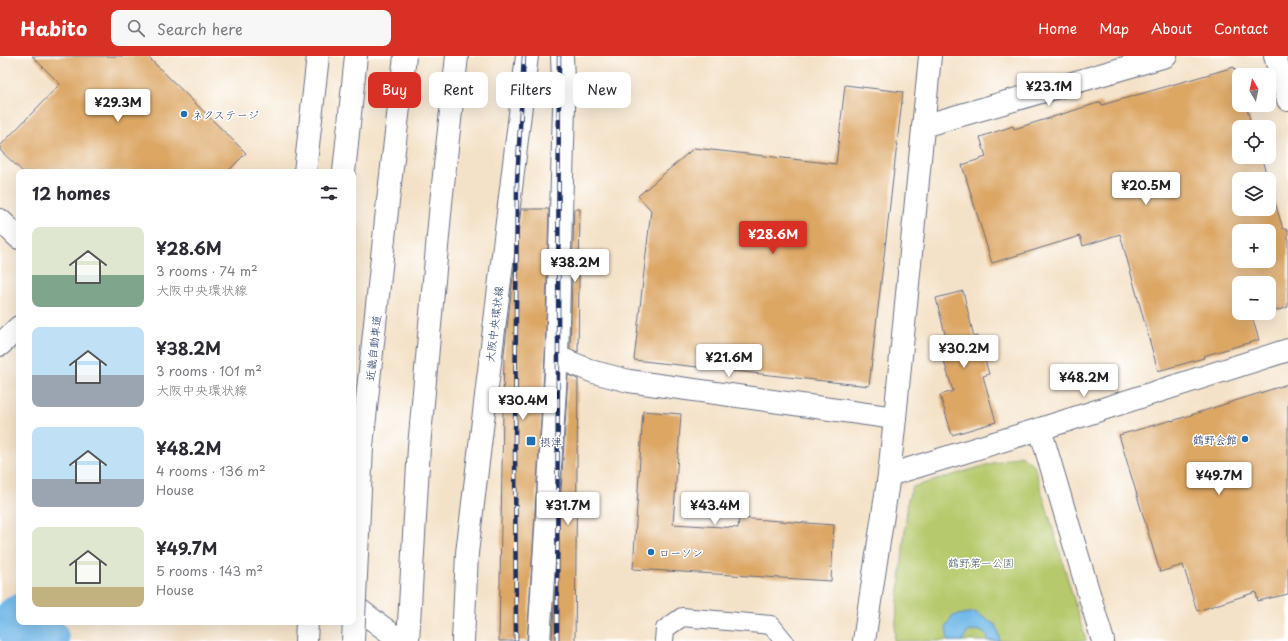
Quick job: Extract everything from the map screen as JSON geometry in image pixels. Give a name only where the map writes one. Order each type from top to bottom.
[{"type":"main road","points":[[305,169],[318,56]]},
{"type":"main road","points":[[344,169],[356,56]]},
{"type":"main road","name":"近畿自動車道","points":[[356,576],[362,446],[405,56]]},
{"type":"main road","points":[[408,641],[419,447],[441,203],[457,56]]},
{"type":"main road","name":"大阪中央環状線","points":[[463,641],[467,553],[527,56]]},
{"type":"main road","points":[[539,641],[557,357],[564,107],[562,56]]},
{"type":"main road","points":[[864,641],[889,475],[930,56]]},
{"type":"main road","points":[[923,126],[1166,56]]},
{"type":"main road","points":[[1275,56],[1288,100]]},
{"type":"main road","points":[[0,220],[16,235]]},
{"type":"main road","points":[[0,344],[16,330]]},
{"type":"main road","points":[[889,475],[1040,430],[1288,350]]},
{"type":"main road","points":[[557,357],[594,372],[629,381],[895,418]]},
{"type":"main road","points":[[1040,430],[1103,641]]},
{"type":"main road","points":[[356,607],[401,641]]},
{"type":"main road","points":[[306,641],[307,625]]},
{"type":"main road","name":"近畿自動車道","points":[[353,641],[354,625]]},
{"type":"lane","points":[[664,641],[665,629],[682,617],[771,625],[784,641]]},
{"type":"green space","name":"鶴野第一公園","points":[[1020,455],[1034,465],[1086,641],[894,641],[908,499],[913,487]]},
{"type":"water","points":[[975,612],[997,626],[1000,641],[988,641],[987,635],[978,630],[968,632],[962,641],[948,641],[946,627],[952,616]]},
{"type":"building","points":[[32,56],[147,56],[246,153],[230,169],[20,169],[0,150],[0,146],[60,84]]},
{"type":"building","points":[[1234,67],[1232,68],[1232,112],[1248,112],[1250,120],[1232,120],[1232,164],[1263,164],[1266,172],[1232,172],[1232,216],[1276,216],[1276,206],[1283,229],[1288,229],[1288,307],[1276,311],[1276,276],[1232,276],[1232,320],[1253,320],[1259,340],[1158,371],[1120,234],[1083,246],[1080,236],[992,263],[962,165],[986,157],[980,137],[1013,126],[1014,129],[1101,102],[1102,105]]},
{"type":"building","points":[[845,85],[903,92],[869,386],[634,360],[651,210],[638,196],[694,148],[836,164]]},
{"type":"building","points":[[521,209],[549,209],[545,356],[527,641],[499,641],[504,354]]},
{"type":"building","points":[[574,209],[580,209],[578,352],[570,349]]},
{"type":"building","points":[[963,291],[974,337],[978,336],[989,374],[983,376],[996,422],[952,435],[940,395],[953,391],[940,348],[948,346],[936,298]]},
{"type":"building","points":[[568,375],[578,379],[575,641],[552,641]]},
{"type":"building","points":[[1288,384],[1288,594],[1258,601],[1256,592],[1197,611],[1183,565],[1160,572],[1119,435],[1172,421]]},
{"type":"building","points":[[643,411],[681,414],[673,524],[738,528],[739,518],[834,525],[831,581],[633,569]]},
{"type":"waterway","points":[[25,625],[41,641]]},
{"type":"railway","points":[[516,641],[515,444],[517,182],[524,56]]},
{"type":"railway","points":[[557,641],[559,56]]},
{"type":"place","name":"ネクステージ","points":[[184,114]]},
{"type":"place","name":"鶴野会館","points":[[1245,439]]},
{"type":"place","name":"摂津","points":[[531,441]]},
{"type":"place","name":"ローソン","points":[[651,552]]}]
